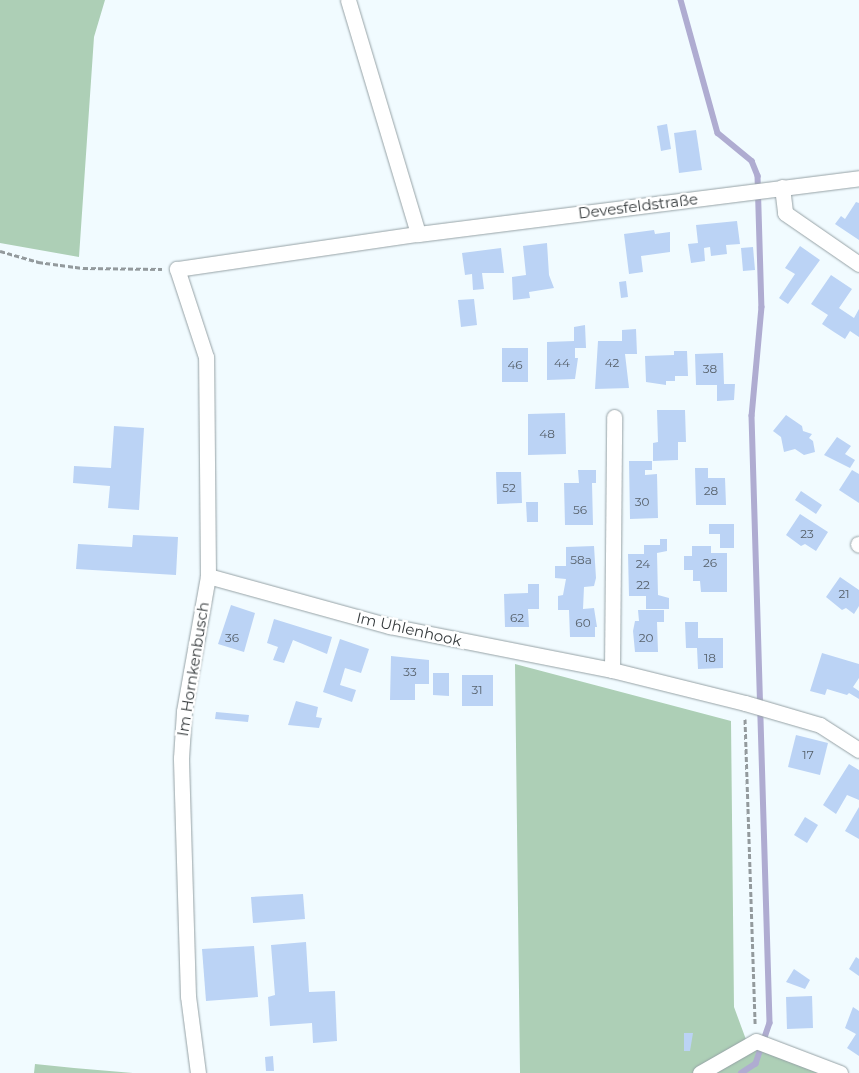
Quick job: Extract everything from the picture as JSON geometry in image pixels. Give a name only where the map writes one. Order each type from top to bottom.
[{"type":"street","points":[[348,0],[418,234]]},
{"type":"street","name":"Devesfeldstraße","points":[[177,269],[418,234],[859,178]]},
{"type":"street","points":[[782,187],[785,213],[859,264]]},
{"type":"street","name":"Im Hornkenbusch","points":[[177,269],[206,357],[208,576],[184,711],[181,758],[188,996],[198,1073]]},
{"type":"street","points":[[612,670],[614,417]]},
{"type":"street","name":"Im Uhlenhook","points":[[208,576],[390,626],[612,670],[745,703],[820,725],[859,750]]},
{"type":"street","points":[[700,1073],[756,1041],[840,1073]]},
{"type":"path","points":[[0,251],[38,262],[84,268],[177,269]]},
{"type":"path","points":[[745,703],[756,1041]]},
{"type":"green space","points":[[0,0],[105,0],[94,37],[79,257],[0,243]]},
{"type":"green space","points":[[515,664],[731,721],[734,1007],[748,1045],[818,1073],[520,1073]]},
{"type":"green space","points":[[35,1064],[74,1068],[133,1073],[34,1073]]},
{"type":"building","points":[[667,124],[671,149],[661,151],[657,126]]},
{"type":"building","points":[[696,130],[702,170],[679,173],[674,133]]},
{"type":"building","points":[[856,202],[859,203],[859,240],[835,224],[841,216],[845,219]]},
{"type":"building","points":[[737,221],[740,244],[726,245],[727,254],[711,256],[710,247],[704,248],[705,261],[691,263],[688,244],[698,243],[696,225]]},
{"type":"building","points":[[654,230],[655,234],[670,232],[670,252],[641,256],[643,272],[629,274],[624,234]]},
{"type":"building","points":[[547,243],[549,275],[554,288],[529,292],[530,298],[513,300],[512,277],[526,275],[523,246]]},
{"type":"building","points":[[800,246],[820,260],[788,304],[779,298],[795,274],[785,268]]},
{"type":"building","points":[[753,247],[755,270],[743,271],[741,248]]},
{"type":"building","points":[[501,248],[504,273],[482,273],[484,289],[473,290],[472,274],[465,275],[462,253]]},
{"type":"building","points":[[831,275],[852,289],[839,308],[854,318],[859,309],[859,337],[850,331],[845,339],[822,324],[828,315],[811,304]]},
{"type":"building","points":[[626,281],[628,297],[621,298],[619,282]]},
{"type":"building","points":[[474,299],[477,325],[461,327],[458,300]]},
{"type":"building","points":[[585,325],[586,348],[575,348],[575,358],[578,358],[575,379],[547,380],[547,342],[574,341],[574,327]]},
{"type":"building","points":[[636,329],[637,354],[625,354],[629,388],[595,389],[598,341],[622,341],[622,330]]},
{"type":"building","points":[[502,348],[528,348],[528,382],[502,382]]},
{"type":"building","points":[[674,351],[687,351],[688,376],[675,376],[675,381],[666,381],[666,385],[646,382],[645,356],[674,355]]},
{"type":"building","points":[[723,353],[724,384],[735,384],[734,400],[717,401],[717,385],[696,385],[695,354]]},
{"type":"building","points":[[657,410],[685,410],[686,442],[678,442],[678,460],[653,461],[653,443],[658,442]]},
{"type":"building","points":[[565,413],[566,454],[528,455],[528,414]]},
{"type":"building","points":[[786,415],[802,426],[803,431],[812,434],[809,438],[813,441],[815,452],[804,455],[795,449],[784,452],[781,437],[773,431]]},
{"type":"building","points":[[114,426],[144,428],[139,510],[108,508],[110,486],[73,483],[74,466],[111,468]]},
{"type":"building","points":[[837,437],[851,446],[845,454],[855,460],[850,468],[824,455]]},
{"type":"building","points":[[629,461],[652,461],[652,470],[645,470],[645,475],[657,474],[658,518],[630,519]]},
{"type":"building","points":[[695,468],[708,468],[708,478],[725,478],[726,505],[696,505]]},
{"type":"building","points":[[578,470],[596,470],[596,483],[592,483],[593,525],[565,525],[564,483],[579,483]]},
{"type":"building","points":[[852,470],[859,474],[859,503],[839,490]]},
{"type":"building","points":[[496,472],[521,472],[522,503],[497,504]]},
{"type":"building","points":[[801,491],[822,505],[816,514],[795,500]]},
{"type":"building","points":[[526,502],[538,502],[538,522],[527,522]]},
{"type":"building","points":[[800,514],[828,532],[816,551],[805,544],[801,546],[786,535]]},
{"type":"building","points":[[709,524],[734,524],[734,548],[720,548],[720,534],[709,534]]},
{"type":"building","points":[[133,535],[178,537],[176,575],[76,569],[78,544],[132,547]]},
{"type":"building","points":[[660,539],[667,539],[667,551],[657,553],[658,595],[669,598],[669,609],[646,609],[646,596],[629,596],[628,554],[644,554],[644,545],[660,545]]},
{"type":"building","points":[[594,546],[596,578],[594,586],[584,587],[583,609],[594,608],[597,627],[595,627],[595,637],[570,637],[569,610],[558,610],[558,596],[563,595],[566,579],[555,578],[555,566],[566,566],[566,547]]},
{"type":"building","points":[[692,546],[711,546],[711,553],[727,553],[727,592],[701,592],[700,581],[693,581],[693,570],[684,570],[684,556],[692,556]]},
{"type":"building","points":[[840,577],[859,590],[859,606],[854,614],[846,608],[842,610],[826,597]]},
{"type":"building","points":[[528,584],[539,584],[539,609],[528,609],[529,627],[505,627],[504,594],[528,593]]},
{"type":"building","points":[[231,605],[255,613],[244,652],[218,644]]},
{"type":"building","points":[[638,610],[664,610],[664,622],[657,622],[658,652],[635,652],[633,631],[635,621],[639,621]]},
{"type":"building","points":[[274,619],[332,637],[327,654],[293,640],[284,663],[273,660],[278,647],[267,643]]},
{"type":"building","points":[[685,622],[698,622],[698,638],[723,638],[723,668],[698,669],[697,648],[686,648]]},
{"type":"building","points":[[340,639],[369,649],[361,673],[345,668],[340,685],[356,690],[352,702],[323,692]]},
{"type":"building","points":[[822,653],[859,664],[859,678],[853,687],[859,691],[859,699],[849,693],[847,695],[827,689],[825,695],[810,691]]},
{"type":"building","points":[[391,656],[429,660],[429,684],[415,684],[415,700],[390,700]]},
{"type":"building","points":[[433,673],[449,673],[449,696],[433,695]]},
{"type":"building","points":[[462,675],[493,675],[493,706],[462,706]]},
{"type":"building","points":[[296,701],[318,707],[316,717],[322,718],[319,728],[288,725]]},
{"type":"building","points":[[216,712],[249,715],[248,722],[215,719]]},
{"type":"building","points":[[796,735],[828,743],[820,775],[788,767]]},
{"type":"building","points":[[849,764],[859,770],[859,800],[847,795],[836,814],[823,805]]},
{"type":"building","points":[[859,807],[859,839],[845,831]]},
{"type":"building","points":[[805,817],[818,825],[807,843],[794,835]]},
{"type":"building","points":[[303,894],[305,919],[253,923],[251,897]]},
{"type":"building","points":[[306,942],[309,992],[335,991],[337,1041],[313,1043],[312,1023],[270,1026],[268,997],[275,995],[271,945]]},
{"type":"building","points":[[254,946],[258,997],[206,1001],[202,949]]},
{"type":"building","points":[[856,957],[859,959],[859,976],[849,969]]},
{"type":"building","points":[[794,969],[810,980],[805,989],[786,982]]},
{"type":"building","points":[[812,996],[813,1028],[787,1029],[786,997]]},
{"type":"building","points":[[853,1007],[859,1011],[859,1056],[847,1048],[856,1034],[845,1028]]},
{"type":"building","points":[[684,1033],[693,1033],[690,1051],[684,1051]]},
{"type":"building","points":[[273,1056],[274,1071],[266,1071],[265,1057]]},
{"type":"waterway","points":[[681,0],[718,133],[752,161],[758,176],[762,307],[752,416],[770,1023],[756,1064],[742,1073]]}]
